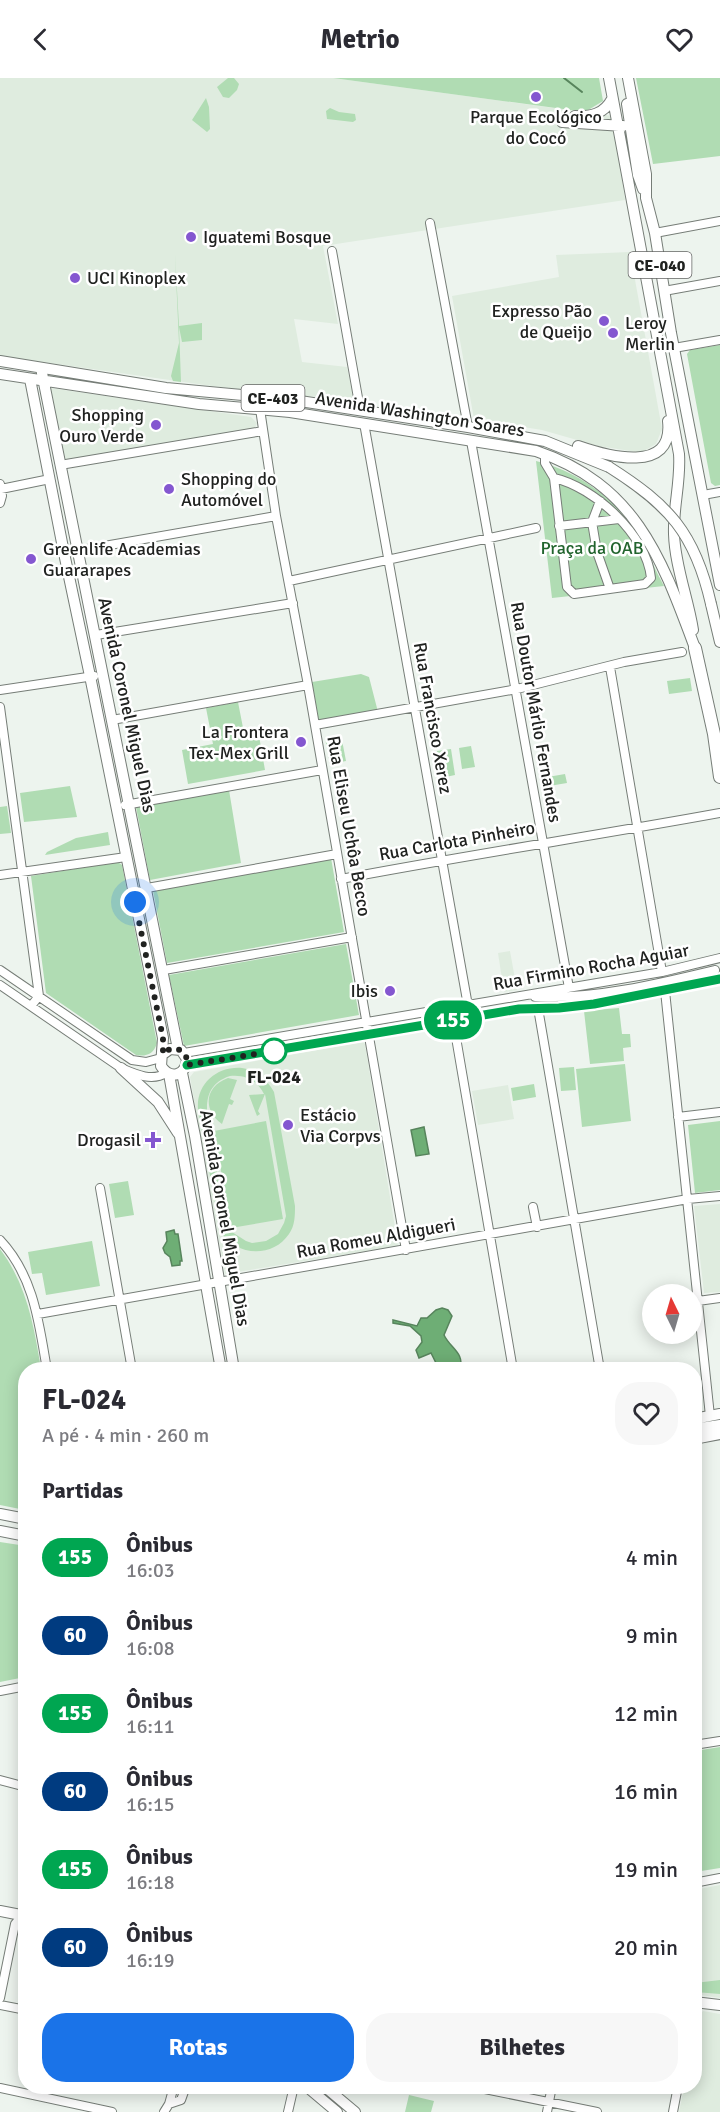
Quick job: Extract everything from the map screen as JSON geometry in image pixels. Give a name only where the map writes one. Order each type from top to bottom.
[{"type":"highway","name":"Avenida Washington Soares","points":[[689,650],[714,734],[720,777]]},
{"type":"highway","points":[[702,1436],[720,1433]]},
{"type":"main road","name":"CE-040","points":[[609,78],[612,99],[623,123],[621,145],[650,291],[670,410]]},
{"type":"main road","points":[[623,78],[623,123],[646,198]]},
{"type":"main road","name":"CE-040","points":[[628,78],[646,174],[646,198],[655,233],[671,333],[703,495],[715,533],[720,585]]},
{"type":"main road","points":[[566,119],[598,113],[607,107],[612,99]]},
{"type":"main road","points":[[566,119],[623,123]]},
{"type":"main road","points":[[566,119],[608,132],[621,145]]},
{"type":"main road","points":[[650,291],[664,291]]},
{"type":"main road","points":[[656,335],[671,333]]},
{"type":"main road","name":"Avenida Washington Soares","points":[[0,361],[166,388],[287,399],[545,441],[609,467],[645,490],[663,506],[673,518],[696,557],[720,642]]},
{"type":"main road","name":"Avenida Coronel Miguel Dias","points":[[41,368],[181,1051]]},
{"type":"main road","name":"Avenida Washington Soares","points":[[0,374],[199,404],[260,409],[364,423],[545,454],[585,474],[625,506],[638,522],[666,573],[689,650]]},
{"type":"main road","name":"Avenida Coronel Miguel Dias","points":[[30,379],[163,1038],[162,1056]]},
{"type":"main road","points":[[545,441],[558,440],[596,452],[632,459],[644,458],[658,451],[666,441],[670,410]]},
{"type":"main road","name":"Avenida Washington Soares","points":[[670,410],[680,463],[674,512],[675,546],[691,617],[689,650]]},
{"type":"main road","points":[[73,595],[86,592]]},
{"type":"main road","points":[[170,1049],[181,1051],[187,1059],[184,1069],[176,1075],[168,1073],[161,1066],[162,1056],[170,1049]]},
{"type":"main road","points":[[121,1068],[158,1102],[182,1140]]},
{"type":"main road","name":"Avenida Coronel Miguel Dias","points":[[184,1069],[233,1362]]},
{"type":"main road","name":"Avenida Coronel Miguel Dias","points":[[168,1073],[182,1140],[220,1362]]},
{"type":"main road","points":[[702,1428],[720,1425]]},
{"type":"main road","points":[[0,1514],[18,1517]]},
{"type":"main road","points":[[0,1531],[18,1534]]},
{"type":"main road","points":[[0,1911],[18,1913]]},
{"type":"main road","points":[[702,2004],[720,2005]]},
{"type":"main road","points":[[316,2094],[337,2112]]},
{"type":"main road","points":[[334,2094],[355,2112]]},
{"type":"street","points":[[655,233],[720,221]]},
{"type":"street","points":[[430,223],[468,427]]},
{"type":"street","points":[[332,251],[360,410]]},
{"type":"street","points":[[664,291],[720,281]]},
{"type":"street","points":[[674,348],[720,340]]},
{"type":"street","name":"Rua Eliseu Uchôa Becco","points":[[260,409],[276,516],[308,685],[406,1250]]},
{"type":"street","name":"Rua Francisco Xerez","points":[[364,423],[470,1017]]},
{"type":"street","points":[[60,465],[263,431]]},
{"type":"street","name":"Rua Doutor Márlio Fernandes","points":[[471,441],[517,689],[568,988]]},
{"type":"street","points":[[545,454],[544,462],[554,478],[567,587],[574,594],[645,584],[651,578],[650,567],[632,535],[619,519],[600,501],[568,482],[554,478]]},
{"type":"street","points":[[0,502],[1,486],[50,479]]},
{"type":"street","points":[[703,495],[720,492]]},
{"type":"street","points":[[600,501],[592,522],[597,552],[610,589]]},
{"type":"street","points":[[64,553],[276,516]]},
{"type":"street","points":[[559,526],[619,519]]},
{"type":"street","points":[[289,581],[536,528]]},
{"type":"street","points":[[96,635],[293,603]]},
{"type":"street","points":[[315,725],[517,689],[624,662],[689,650]]},
{"type":"street","points":[[610,667],[662,972]]},
{"type":"street","points":[[0,690],[104,674]]},
{"type":"street","points":[[112,720],[308,685]]},
{"type":"street","points":[[0,707],[39,996],[31,1006]]},
{"type":"street","points":[[116,807],[322,770]]},
{"type":"street","name":"Rua Carlota Pinheiro","points":[[341,879],[720,813]]},
{"type":"street","points":[[147,888],[337,854]]},
{"type":"street","points":[[0,875],[126,857]]},
{"type":"street","points":[[164,970],[352,937]]},
{"type":"street","name":"Rua Firmino Rocha Aguiar","points":[[181,1051],[521,997],[662,972],[720,958]]},
{"type":"street","points":[[0,970],[132,1060],[146,1062],[162,1056]]},
{"type":"street","points":[[521,997],[584,995],[674,980],[715,970]]},
{"type":"street","name":"Rua Firmino Rocha Aguiar","points":[[184,1069],[368,1034],[519,1009],[594,1004],[720,979]]},
{"type":"street","points":[[0,985],[121,1068],[137,1075],[151,1077],[168,1073]]},
{"type":"street","points":[[665,991],[696,1284]]},
{"type":"street","points":[[538,1008],[599,1362]]},
{"type":"street","points":[[453,1020],[512,1362]]},
{"type":"street","points":[[678,1117],[720,1112]]},
{"type":"street","points":[[100,1188],[131,1362]]},
{"type":"street","name":"Rua Romeu Aldigueri","points":[[38,1314],[688,1199],[720,1196]]},
{"type":"street","points":[[533,1207],[537,1227]]},
{"type":"street","points":[[0,1240],[23,1272],[38,1314],[46,1362]]},
{"type":"street","points":[[702,1300],[720,1298]]},
{"type":"street","points":[[702,1328],[715,1415]]},
{"type":"street","points":[[0,1691],[18,1688]]},
{"type":"street","points":[[702,1744],[720,1741]]},
{"type":"street","points":[[0,1780],[18,1785]]},
{"type":"street","points":[[702,1881],[720,1878]]},
{"type":"street","points":[[0,1998],[15,1924],[18,1921]]},
{"type":"street","points":[[0,2005],[18,2008]]},
{"type":"street","points":[[0,2088],[18,2092]]},
{"type":"street","points":[[28,2094],[112,2112]]},
{"type":"street","points":[[166,2108],[181,2100],[183,2094]]},
{"type":"street","points":[[288,2112],[292,2094]]},
{"type":"street","points":[[500,2094],[548,2107],[597,2112]]},
{"type":"street","points":[[673,2112],[676,2094]]},
{"type":"shaded area","name":"Iguatemi Bosque","points":[[0,78],[333,78],[613,116],[625,200],[323,246],[338,324],[294,319],[302,362],[347,367],[354,401],[212,386],[0,356]]},
{"type":"shaded area","points":[[630,252],[662,429],[656,444],[637,452],[598,446],[542,430],[474,419],[452,296],[559,277],[556,255]]},
{"type":"shaded area","name":"Shopping Ouro Verde","points":[[50,388],[251,417],[257,423],[251,430],[63,460]]},
{"type":"shaded area","points":[[510,951],[517,990],[504,992],[498,953]]},
{"type":"shaded area","name":"Estácio Via Corpvs","points":[[363,1042],[398,1246],[225,1274],[190,1077],[194,1072]]},
{"type":"shaded area","points":[[508,1085],[514,1119],[478,1125],[472,1091]]},
{"type":"shaded area","points":[[424,1127],[429,1154],[416,1156],[411,1130]]},
{"type":"shaded area","points":[[720,1204],[720,1292],[704,1293],[694,1206]]},
{"type":"shaded area","points":[[174,1230],[175,1234],[178,1234],[182,1261],[180,1265],[172,1266],[170,1257],[163,1248],[167,1241],[166,1232]]},
{"type":"shaded area","points":[[442,1308],[448,1310],[452,1316],[444,1335],[459,1355],[461,1362],[436,1362],[431,1353],[419,1358],[416,1350],[422,1342],[421,1336],[410,1326],[393,1323],[393,1320],[417,1326],[421,1318],[427,1318]]},
{"type":"shaded area","points":[[720,1885],[720,1998],[702,1995],[702,1888]]},
{"type":"shaded area","points":[[702,2012],[720,2014],[720,2112],[679,2112],[683,2094],[702,2094]]},
{"type":"green space","points":[[228,78],[234,78],[239,84],[237,90],[229,98],[223,97],[217,87]]},
{"type":"green space","name":"Parque Ecológico do Cocó","points":[[333,78],[599,78],[603,101],[585,112]]},
{"type":"green space","points":[[636,78],[720,78],[720,156],[653,164]]},
{"type":"green space","points":[[206,98],[209,107],[210,129],[207,132],[192,120]]},
{"type":"green space","points":[[330,108],[355,114],[356,120],[353,122],[327,119],[326,111]]},
{"type":"green space","points":[[175,254],[179,326],[202,323],[202,340],[182,342],[179,327],[181,382],[173,381],[171,376],[179,343]]},
{"type":"green space","points":[[720,345],[720,485],[715,486],[711,483],[687,354],[690,350]]},
{"type":"green space","name":"Praça da OAB","points":[[536,461],[566,471],[581,479],[620,510],[639,536],[664,586],[552,598]]},
{"type":"green space","points":[[361,674],[369,677],[378,712],[319,722],[312,682]]},
{"type":"green space","points":[[690,678],[692,691],[669,694],[667,681]]},
{"type":"green space","points":[[238,702],[245,738],[259,736],[265,770],[188,784],[182,750],[213,744],[206,708]]},
{"type":"green space","points":[[341,735],[346,761],[330,764],[325,738]]},
{"type":"green space","points":[[471,746],[475,767],[462,769],[459,748]]},
{"type":"green space","points":[[451,749],[455,775],[441,778],[437,751]]},
{"type":"green space","points":[[565,774],[567,783],[543,787],[542,778]]},
{"type":"green space","points":[[70,786],[77,817],[24,822],[20,793]]},
{"type":"green space","points":[[229,790],[241,863],[150,880],[136,807]]},
{"type":"green space","points":[[7,806],[11,833],[0,834],[0,807]]},
{"type":"green space","points":[[108,832],[110,845],[45,855],[76,838]]},
{"type":"green space","points":[[331,858],[344,932],[167,963],[153,891]]},
{"type":"green space","points":[[118,862],[122,865],[157,1043],[152,1052],[143,1056],[136,1055],[46,993],[31,876]]},
{"type":"green space","points":[[346,944],[359,1015],[184,1046],[169,975]]},
{"type":"green space","points":[[619,1008],[622,1034],[630,1034],[631,1047],[623,1048],[624,1061],[590,1064],[584,1011]]},
{"type":"green space","points":[[625,1064],[631,1121],[582,1127],[576,1069]]},
{"type":"green space","points":[[574,1067],[576,1090],[561,1091],[559,1068]]},
{"type":"green space","points":[[233,1068],[247,1069],[256,1073],[268,1083],[274,1092],[295,1206],[294,1224],[289,1234],[282,1242],[264,1251],[244,1250],[235,1246],[220,1231],[198,1109],[198,1100],[204,1085],[210,1078]],"holes":[[[236,1076],[246,1077],[255,1082],[264,1094],[249,1095],[257,1116],[260,1114],[258,1111],[265,1094],[286,1216],[278,1234],[266,1241],[252,1243],[232,1232],[226,1224],[207,1113],[208,1099],[213,1088],[223,1079]]]},
{"type":"green space","points":[[228,1078],[237,1080],[230,1099],[234,1101],[232,1105],[229,1104],[222,1124],[211,1112],[209,1099],[215,1087]]},
{"type":"green space","points":[[534,1084],[536,1097],[513,1101],[511,1088]]},
{"type":"green space","points":[[266,1121],[283,1219],[231,1228],[214,1131]]},
{"type":"green space","points":[[720,1121],[720,1190],[695,1193],[688,1125]]},
{"type":"green space","points":[[128,1181],[134,1215],[115,1218],[109,1184]]},
{"type":"green space","points":[[92,1241],[100,1286],[46,1295],[42,1273],[32,1274],[28,1252]]},
{"type":"green space","points":[[0,1249],[23,1291],[40,1362],[18,1362],[18,1509],[0,1505]]},
{"type":"green space","points":[[0,1542],[18,1545],[18,1678],[0,1682]]},
{"type":"green space","points":[[720,1747],[720,1868],[702,1871],[702,1750]]},
{"type":"green space","points":[[720,1980],[720,1994],[702,1993],[702,1982]]},
{"type":"green space","points":[[409,2095],[434,2101],[431,2112],[405,2112]]},
{"type":"waterway","points":[[564,78],[582,92]]},
{"type":"bus line","name":"155","points":[[187,1065],[519,1009],[594,1004],[720,979]]},
{"type":"place","name":"Parque Ecológico do Cocó","points":[[536,97]]},
{"type":"place","name":"Iguatemi Bosque","points":[[191,237]]},
{"type":"place","name":"UCI Kinoplex","points":[[75,278]]},
{"type":"place","name":"Expresso Pão de Queijo","points":[[604,321]]},
{"type":"place","name":"Leroy Merlin","points":[[613,333]]},
{"type":"place","name":"Shopping Ouro Verde","points":[[156,425]]},
{"type":"place","name":"Shopping do Automóvel","points":[[169,489]]},
{"type":"place","name":"Greenlife Academias Guararapes","points":[[31,559]]},
{"type":"place","name":"La Frontera Tex-Mex Grill","points":[[301,742]]},
{"type":"place","name":"Ibis","points":[[390,991]]},
{"type":"place","name":"FL-024","points":[[274,1051]]},
{"type":"place","name":"Estácio Via Corpvs","points":[[288,1125]]},
{"type":"place","name":"Drogasil","points":[[153,1140]]},
{"type":"route","points":[[135,902],[163,1038],[163,1054],[166,1050],[174,1048],[181,1050],[186,1055],[187,1065],[274,1051]]}]
